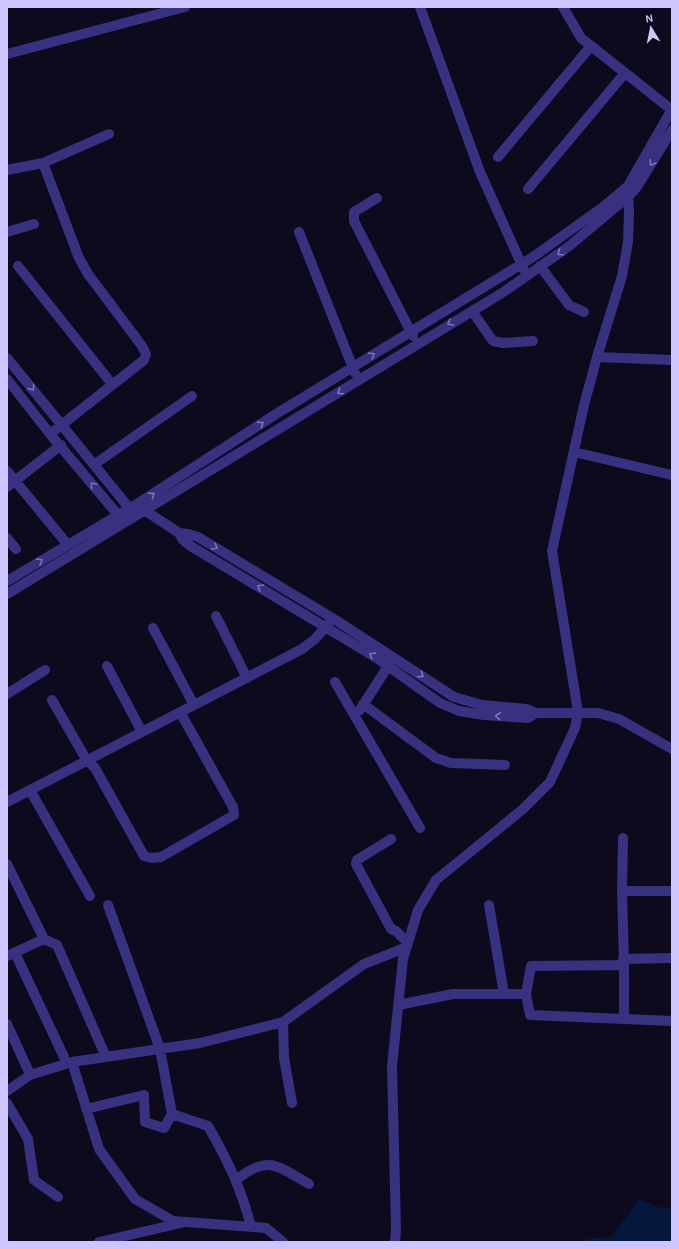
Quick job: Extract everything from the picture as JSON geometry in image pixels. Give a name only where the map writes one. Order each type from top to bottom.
[{"type":"street","points":[[7,54],[185,7]]},
{"type":"street","points":[[420,7],[480,172],[526,276]]},
{"type":"street","points":[[7,581],[118,515],[137,508],[358,380],[472,311],[568,247],[628,191],[672,110],[581,38],[563,7]]},
{"type":"street","points":[[498,157],[590,46]]},
{"type":"street","points":[[528,189],[625,73]]},
{"type":"street","points":[[7,594],[276,414],[410,331],[521,266],[604,207],[628,191],[637,187],[672,130]]},
{"type":"street","points":[[7,170],[43,163],[109,134]]},
{"type":"street","points":[[43,163],[79,258],[88,274],[142,346],[146,354],[144,360],[50,434]]},
{"type":"street","points":[[395,1242],[396,1229],[392,1066],[403,959],[418,910],[436,880],[524,809],[550,782],[575,728],[578,712],[552,551],[597,356],[622,276],[628,242],[628,191]]},
{"type":"street","points":[[378,198],[354,212],[354,221],[417,344]]},
{"type":"street","points":[[7,232],[34,224]]},
{"type":"street","points":[[300,232],[358,380]]},
{"type":"street","points":[[18,266],[112,384]]},
{"type":"street","points":[[540,266],[569,305],[584,312]]},
{"type":"street","points":[[472,311],[493,341],[503,343],[533,341]]},
{"type":"street","points":[[597,356],[672,360]]},
{"type":"street","points":[[7,358],[60,425],[94,464],[137,508],[179,533],[198,537],[332,618],[454,697],[482,705],[526,709],[536,714]]},
{"type":"street","points":[[7,379],[50,434],[61,445],[118,515]]},
{"type":"street","points":[[94,464],[192,396]]},
{"type":"street","points":[[7,488],[15,480],[61,445]]},
{"type":"street","points":[[574,452],[672,475]]},
{"type":"street","points":[[7,471],[68,545]]},
{"type":"street","points":[[179,533],[183,540],[189,545],[388,666],[440,703],[459,711],[512,718],[528,718],[536,714],[578,712],[598,713],[619,719],[672,749]]},
{"type":"street","points":[[7,538],[16,549]]},
{"type":"street","points":[[216,616],[247,678]]},
{"type":"street","points":[[7,802],[86,759],[142,732],[302,649],[326,627],[332,618]]},
{"type":"street","points":[[153,628],[194,705]]},
{"type":"street","points":[[107,666],[142,732]]},
{"type":"street","points":[[355,716],[388,666]]},
{"type":"street","points":[[7,694],[44,670]]},
{"type":"street","points":[[335,682],[420,828]]},
{"type":"street","points":[[52,700],[86,759],[95,768],[144,856],[152,858],[161,857],[234,815],[233,807],[180,712]]},
{"type":"street","points":[[363,704],[436,758],[451,762],[505,765]]},
{"type":"street","points":[[30,790],[90,896]]},
{"type":"street","points":[[623,838],[622,891],[624,1018]]},
{"type":"street","points":[[391,840],[357,860],[356,864],[391,929],[396,931],[407,945]]},
{"type":"street","points":[[7,864],[44,939],[57,945],[106,1057]]},
{"type":"street","points":[[622,891],[672,891]]},
{"type":"street","points":[[86,1109],[144,1095],[145,1122],[164,1128],[172,1114],[160,1049],[108,905]]},
{"type":"street","points":[[489,906],[504,994]]},
{"type":"street","points":[[44,939],[11,955],[68,1059],[99,1149],[135,1199],[173,1221],[266,1228],[283,1242]]},
{"type":"street","points":[[7,1091],[30,1076],[68,1059],[106,1057],[200,1043],[283,1022],[364,964],[407,945]]},
{"type":"street","points":[[672,958],[623,962],[531,966],[526,994],[530,1015],[672,1021]]},
{"type":"street","points":[[398,1004],[453,994],[526,994]]},
{"type":"street","points":[[283,1022],[284,1058],[292,1103]]},
{"type":"street","points":[[7,1024],[28,1070]]},
{"type":"street","points":[[7,1103],[28,1139],[34,1180],[58,1197]]},
{"type":"street","points":[[172,1114],[208,1126],[228,1162],[245,1200],[251,1227]]},
{"type":"street","points":[[236,1180],[247,1171],[257,1167],[274,1164],[309,1184]]},
{"type":"street","points":[[99,1242],[184,1222]]},
{"type":"water","points":[[640,1199],[657,1207],[672,1209],[672,1242],[579,1242],[612,1236]]}]
